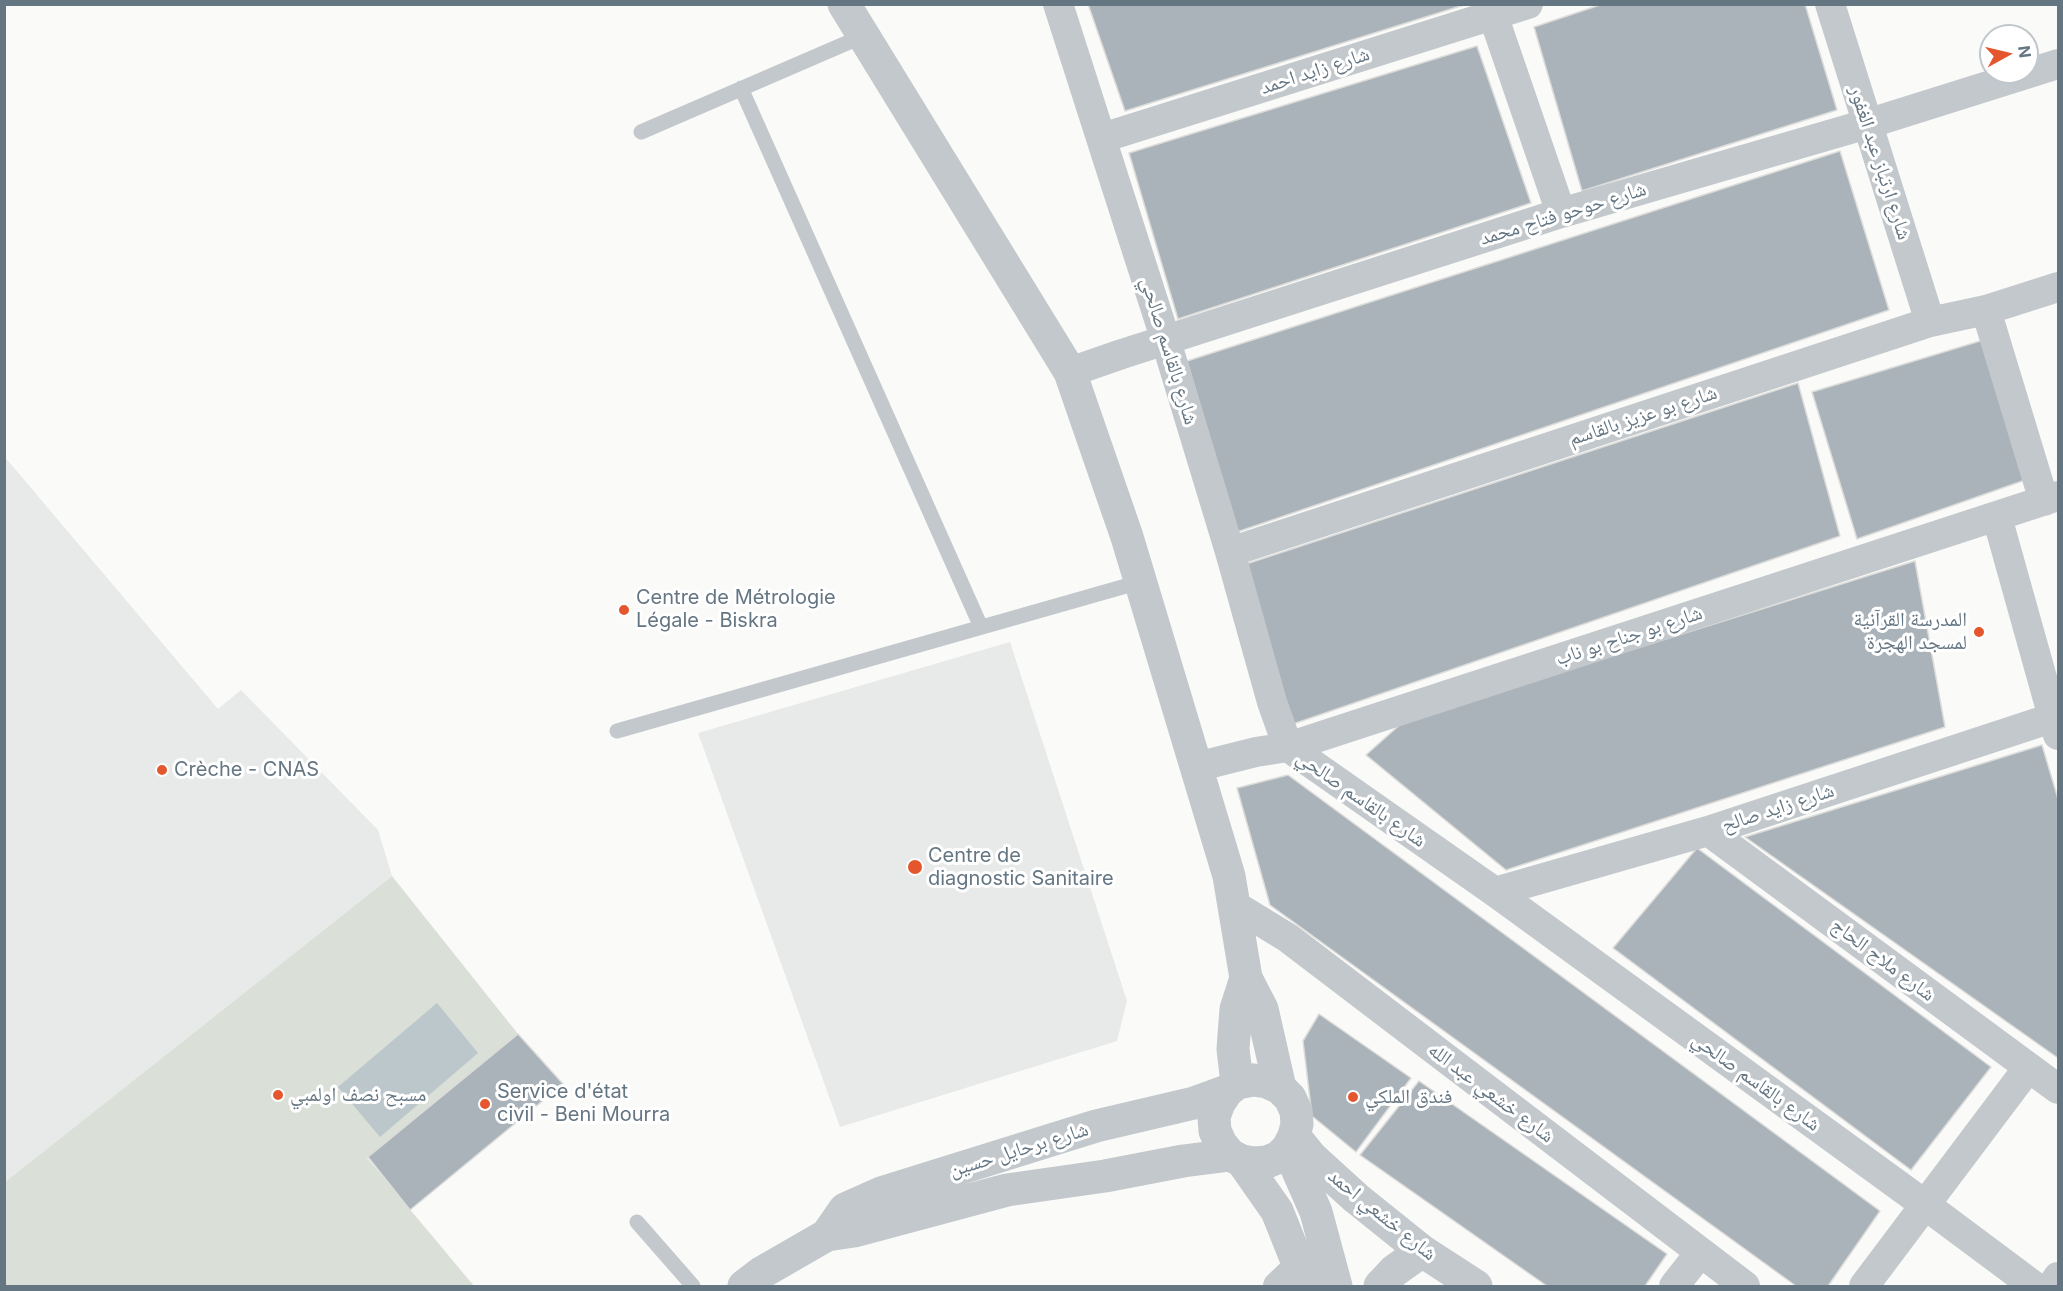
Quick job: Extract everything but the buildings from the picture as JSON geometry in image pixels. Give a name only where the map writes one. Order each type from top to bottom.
[{"type":"street","points":[[844,4],[1070,372],[1127,537],[1229,876],[1246,978],[1262,1009],[1280,1088]]},
{"type":"street","name":"شارع بالقاسم صالحي","points":[[1058,4],[1166,341],[1230,552],[1272,702],[1288,747],[1495,892],[1924,1204],[2034,1287]]},
{"type":"street","name":"شارع زايد احمد","points":[[1102,138],[1528,4]]},
{"type":"street","name":"شارع ارتباز عبد الغفور","points":[[1830,4],[1930,322]]},
{"type":"street","points":[[1493,15],[1562,213]]},
{"type":"street","name":"شارع حوحو فتاح محمد","points":[[1070,372],[1562,213],[1867,124],[2058,64]]},
{"type":"street","name":"شارع بو عزيز بالقاسم","points":[[1230,552],[1930,322],[1986,310],[2058,286]]},
{"type":"street","points":[[1986,310],[2051,498]]},
{"type":"street","name":"شارع بو جناح بو ناب","points":[[1196,767],[1256,752],[1288,747],[2051,498]]},
{"type":"street","points":[[1997,517],[2057,723]]},
{"type":"street","name":"شارع زايد صالح","points":[[1495,892],[1708,831],[2057,723]]},
{"type":"street","name":"شارع ملاح الحاج","points":[[1708,831],[2058,1089]]},
{"type":"street","name":"شارع خشعي عبد الله","points":[[1234,905],[1288,938],[1745,1287]]},
{"type":"street","points":[[1232,1087],[1236,1009],[1246,978]]},
{"type":"street","points":[[1864,1287],[2028,1068]]},
{"type":"street","points":[[1236,1158],[1254,1163],[1267,1162],[1279,1156],[1291,1142],[1297,1124],[1296,1111],[1290,1098],[1280,1088],[1260,1081],[1232,1087],[1218,1103],[1214,1117],[1215,1131],[1221,1144],[1236,1158],[1277,1211],[1294,1280]]},
{"type":"street","name":"شارع برحايل حسين","points":[[759,1282],[826,1235],[845,1209],[881,1193],[1096,1126],[1194,1103],[1232,1087]]},
{"type":"street","points":[[1291,1142],[1316,1212],[1336,1287]]},
{"type":"street","name":"شارع خشعي احمد","points":[[1291,1142],[1422,1251],[1476,1287]]},
{"type":"street","name":"شارع برحايل حسين","points":[[826,1235],[854,1232],[1006,1190],[1105,1176],[1183,1161],[1236,1158]]},
{"type":"street","points":[[1380,1287],[1394,1271],[1422,1251]]},
{"type":"street","points":[[1674,1287],[1700,1253]]},
{"type":"street","points":[[2052,1287],[2058,1277]]},
{"type":"lane","points":[[641,132],[863,36]]},
{"type":"lane","points":[[741,88],[981,627]]},
{"type":"lane","points":[[616,731],[1140,582]]},
{"type":"lane","points":[[637,1222],[693,1287]]},
{"type":"shaded area","name":"Crèche - CNAS","points":[[4,456],[218,709],[241,690],[378,830],[392,876],[5,1182]]},
{"type":"shaded area","name":"Centre de diagnostic Sanitaire","points":[[1010,642],[1127,1001],[1117,1041],[840,1127],[698,733]]},
{"type":"shaded area","name":"مسبح نصف اولمبي","points":[[392,876],[518,1034],[367,1158],[474,1286],[5,1286],[5,1182]]},
{"type":"shaded area","points":[[437,1003],[478,1053],[380,1137],[338,1087]]},
{"type":"place","name":"Centre de Métrologie Légale - Biskra","points":[[624,610]]},
{"type":"place","name":"المدرسة القرآنية لمسجد الهجرة","points":[[1979,632]]},
{"type":"place","name":"Crèche - CNAS","points":[[162,770]]},
{"type":"place","name":"Centre de diagnostic Sanitaire","points":[[915,867]]},
{"type":"place","name":"مسبح نصف اولمبي","points":[[278,1095]]},
{"type":"place","name":"فندق الملكي","points":[[1353,1097]]},
{"type":"place","name":"Service d'état civil - Beni Mourra","points":[[485,1104]]}]
